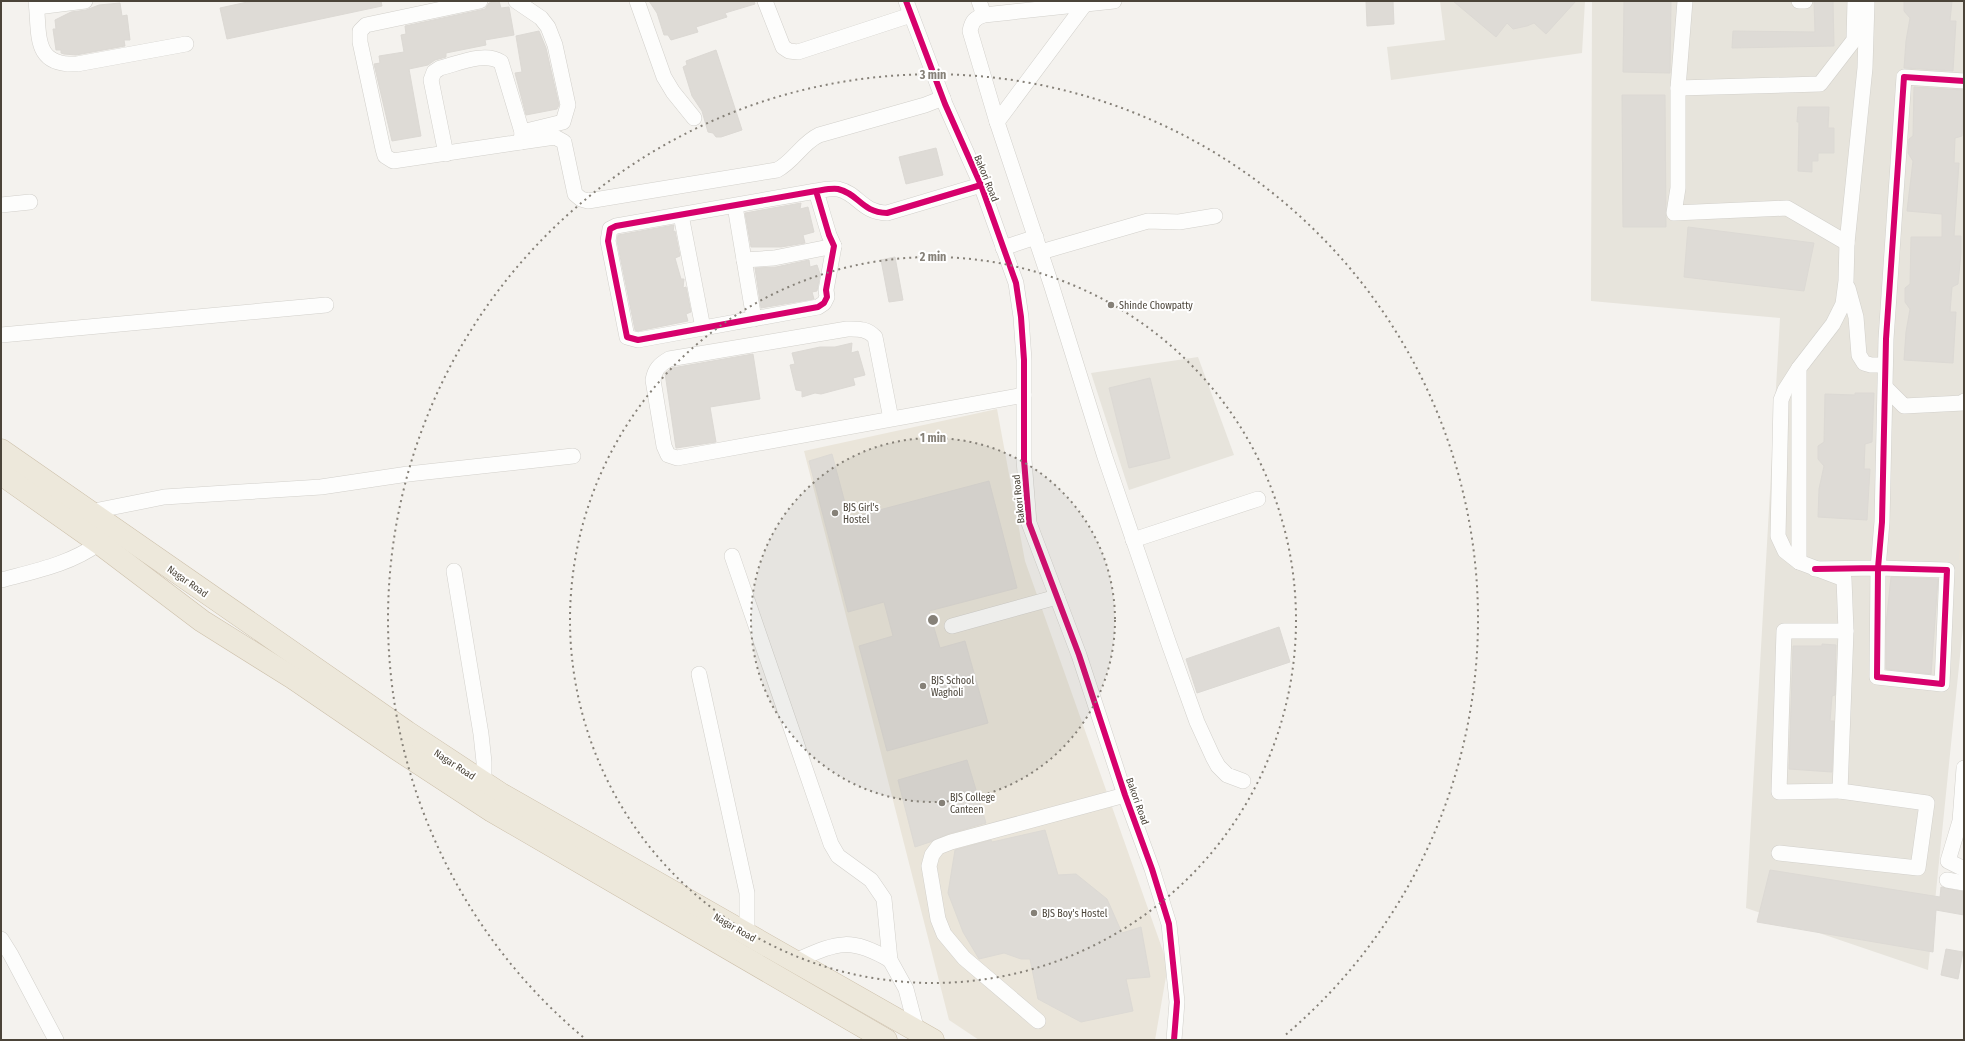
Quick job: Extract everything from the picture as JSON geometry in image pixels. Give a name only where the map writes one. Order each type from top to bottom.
[{"type":"highway","name":"Nagar Road","points":[[1,450],[400,728],[484,783],[925,1035]]},
{"type":"highway","name":"Nagar Road","points":[[1,474],[99,543],[202,621],[293,678],[397,749],[492,811],[886,1040]]},
{"type":"street","points":[[85,1],[36,4],[41,49],[50,60],[62,64],[77,64],[186,44]]},
{"type":"street","points":[[480,1],[366,25],[360,31],[360,42],[382,149],[385,156],[393,161],[446,154],[522,137],[563,122],[568,105],[555,45],[548,26],[541,18],[516,1]]},
{"type":"street","points":[[637,1],[664,77],[673,92],[694,118]]},
{"type":"street","points":[[765,1],[783,47],[789,51],[798,52],[908,8]]},
{"type":"street","points":[[979,1],[984,16]]},
{"type":"street","points":[[1114,1],[984,16],[976,18],[970,31],[997,122],[1041,252],[1133,540],[1191,705],[1218,766],[1227,775],[1243,781]]},
{"type":"street","points":[[1685,1],[1678,88],[1678,188],[1674,213],[1787,208],[1847,243]]},
{"type":"street","points":[[1799,1],[1805,1]]},
{"type":"street","points":[[1678,88],[1820,84],[1854,40],[1855,1]]},
{"type":"street","points":[[1840,791],[1846,631],[1844,580],[1799,562],[1785,551],[1778,536],[1781,400],[1784,390],[1833,324],[1843,304],[1846,281],[1847,243],[1864,68],[1867,1]]},
{"type":"street","points":[[997,122],[1085,4]]},
{"type":"street","name":"Bakori Road","points":[[908,8],[943,98],[980,185],[1016,283],[1021,317],[1024,395],[1024,460],[1029,523],[1079,655],[1125,795],[1152,869],[1169,924],[1177,1002],[1174,1040]]},
{"type":"street","points":[[446,154],[431,89],[431,80],[434,72],[440,68],[485,57],[494,57],[501,62],[522,137]]},
{"type":"street","points":[[1815,569],[1878,568],[1947,570],[1942,684],[1877,677],[1878,568],[1882,522],[1886,388],[1885,365],[1904,77],[1964,81]]},
{"type":"street","points":[[522,137],[555,137],[564,142],[575,194],[581,199],[588,201],[776,170],[786,165],[812,138],[943,98]]},
{"type":"street","points":[[816,191],[829,235],[834,246],[826,290],[827,297],[824,303],[818,307],[638,340],[627,337],[624,330],[608,241],[610,229],[616,226],[816,191],[836,189],[848,193],[865,207],[876,212],[887,213],[980,185]]},
{"type":"street","points":[[1,205],[30,202]]},
{"type":"street","points":[[735,206],[754,319]]},
{"type":"street","points":[[681,215],[703,328]]},
{"type":"street","points":[[1041,252],[1148,221],[1179,222],[1215,216]]},
{"type":"street","points":[[1003,248],[1036,237]]},
{"type":"street","points":[[744,260],[774,258],[834,246]]},
{"type":"street","points":[[1846,281],[1856,317],[1859,355],[1864,363],[1871,365],[1885,365]]},
{"type":"street","points":[[1,335],[326,305]]},
{"type":"street","points":[[890,419],[875,337],[869,331],[860,329],[669,359],[658,368],[653,380],[664,446],[668,454],[677,458],[1024,395]]},
{"type":"street","points":[[1799,368],[1799,562]]},
{"type":"street","points":[[1886,388],[1904,406],[1963,403],[1964,401]]},
{"type":"street","points":[[89,512],[164,497],[321,487],[408,474],[573,456]]},
{"type":"street","points":[[1133,540],[1258,499]]},
{"type":"street","points":[[1,580],[70,560],[85,553],[99,543]]},
{"type":"street","points":[[732,556],[831,844],[838,856],[871,880],[884,899],[890,960],[906,989],[925,1035]]},
{"type":"street","points":[[454,571],[481,734],[484,762],[484,783]]},
{"type":"street","points":[[952,626],[1057,597]]},
{"type":"street","points":[[1779,853],[1918,868],[1927,803],[1840,791],[1778,792],[1784,631],[1846,631]]},
{"type":"street","points":[[699,674],[747,893],[747,934]]},
{"type":"street","points":[[1964,768],[1960,821],[1948,861],[1964,870]]},
{"type":"street","points":[[1038,1021],[964,958],[944,934],[938,919],[929,866],[932,855],[938,847],[951,842],[1125,795]]},
{"type":"street","points":[[1947,880],[1964,883]]},
{"type":"street","points":[[1,939],[56,1040]]},
{"type":"street","points":[[795,961],[831,946],[853,944],[874,951],[890,960]]},
{"type":"shaded area","points":[[1440,1],[1585,1],[1582,53],[1391,80],[1387,47],[1445,40]]},
{"type":"shaded area","points":[[1592,1],[1964,1],[1964,617],[1928,970],[1746,908],[1780,318],[1591,301]]},
{"type":"shaded area","points":[[1198,357],[1234,455],[1129,490],[1091,373]]},
{"type":"shaded area","points":[[997,409],[1025,561],[1168,965],[1155,1040],[979,1040],[949,1020],[804,451]]},
{"type":"shaded area","points":[[1964,489],[1964,560],[1959,560]]},
{"type":"building","points":[[252,1],[381,1],[382,6],[227,39],[220,8]]},
{"type":"building","points":[[499,1],[501,8],[509,7],[514,35],[485,40],[486,45],[446,53],[446,57],[435,60],[428,65],[409,69],[421,136],[392,141],[374,64],[380,63],[379,56],[404,52],[401,35],[406,34],[405,26],[485,9],[489,3]]},
{"type":"building","points":[[649,1],[754,1],[755,4],[725,13],[727,17],[696,27],[698,32],[671,40],[668,35],[664,35],[657,13]]},
{"type":"building","points":[[1366,1],[1393,1],[1394,24],[1367,26]]},
{"type":"building","points":[[1453,1],[1576,1],[1546,34],[1534,23],[1513,29],[1507,23],[1496,37]]},
{"type":"building","points":[[1624,1],[1671,1],[1670,73],[1623,72]]},
{"type":"building","points":[[1814,1],[1833,1],[1834,46],[1732,48],[1733,31],[1815,32]]},
{"type":"building","points":[[1904,1],[1952,1],[1950,21],[1956,21],[1953,71],[1904,68],[1906,41],[1910,18],[1904,11]]},
{"type":"building","points":[[120,3],[122,16],[127,15],[130,40],[124,40],[125,46],[76,55],[64,54],[61,53],[61,50],[56,50],[53,29],[56,29],[55,20],[71,12],[86,10],[99,5]]},
{"type":"building","points":[[539,31],[546,48],[559,105],[557,109],[526,115],[515,73],[522,72],[516,36]]},
{"type":"building","points":[[716,50],[742,130],[721,137],[716,137],[713,133],[708,132],[702,111],[692,96],[683,67],[687,65],[686,61]]},
{"type":"building","points":[[1914,87],[1964,90],[1962,136],[1955,138],[1954,163],[1959,163],[1954,236],[1961,236],[1961,253],[1958,284],[1952,287],[1950,312],[1956,312],[1953,363],[1904,360],[1906,332],[1910,309],[1905,302],[1905,288],[1910,284],[1911,237],[1942,237],[1942,214],[1907,211],[1913,161],[1908,153],[1909,139],[1913,136]]},
{"type":"building","points":[[1622,95],[1665,95],[1666,227],[1623,227]]},
{"type":"building","points":[[1798,107],[1829,107],[1828,128],[1834,128],[1834,153],[1818,153],[1818,161],[1812,161],[1812,172],[1798,171]]},
{"type":"building","points":[[936,148],[943,175],[906,184],[899,157]]},
{"type":"building","points":[[801,203],[800,209],[808,207],[814,232],[803,235],[805,243],[781,247],[751,247],[745,213]]},
{"type":"building","points":[[674,225],[673,232],[675,231],[680,256],[675,258],[681,279],[684,279],[683,288],[686,287],[691,312],[686,314],[688,321],[638,331],[635,330],[617,241],[618,235]]},
{"type":"building","points":[[1688,227],[1814,243],[1804,291],[1684,277]]},
{"type":"building","points":[[895,257],[903,300],[889,302],[881,260]]},
{"type":"building","points":[[809,260],[810,267],[817,265],[820,274],[817,291],[812,292],[814,299],[761,308],[755,268],[776,267]]},
{"type":"building","points":[[852,343],[851,353],[858,351],[865,375],[853,378],[855,385],[821,394],[815,393],[802,397],[802,391],[796,390],[790,365],[795,364],[792,353],[820,347],[835,347]]},
{"type":"building","points":[[753,354],[760,399],[710,407],[716,442],[676,448],[665,373],[672,368]]},
{"type":"building","points":[[1150,378],[1170,458],[1129,468],[1109,388]]},
{"type":"building","points":[[1855,393],[1874,393],[1872,442],[1865,444],[1864,469],[1870,469],[1867,520],[1818,517],[1819,489],[1824,466],[1818,459],[1818,446],[1824,442],[1825,394],[1855,395]]},
{"type":"building","points":[[832,454],[849,518],[989,481],[1017,588],[929,611],[940,648],[965,641],[988,723],[887,751],[859,646],[893,636],[884,602],[848,612],[809,461]]},
{"type":"building","points":[[1891,577],[1938,579],[1931,674],[1886,669],[1886,624]]},
{"type":"building","points":[[1279,627],[1290,662],[1197,693],[1186,659]]},
{"type":"building","points":[[1822,644],[1836,645],[1835,695],[1832,696],[1830,721],[1834,721],[1832,772],[1789,769],[1793,646],[1822,646]]},
{"type":"building","name":"BJS College Canteen","points":[[967,760],[986,823],[948,834],[915,847],[898,780]]},
{"type":"building","name":"BJS Boy's Hostel","points":[[1045,830],[1058,875],[1076,874],[1107,899],[1122,933],[1141,927],[1150,977],[1126,979],[1133,1011],[1081,1022],[1038,999],[1030,959],[1021,959],[1004,953],[979,959],[963,932],[948,893],[955,850],[991,840],[992,842]]},
{"type":"building","points":[[1770,870],[1940,897],[1941,887],[1964,892],[1964,915],[1936,910],[1933,952],[1757,922]]},
{"type":"building","points":[[1946,949],[1963,952],[1958,979],[1941,975]]},
{"type":"cycle path","points":[[906,1],[945,104],[981,185],[1016,283],[1021,317],[1024,360],[1024,460],[1029,523],[1079,655],[1125,795],[1152,869],[1169,924],[1177,1002],[1174,1040]]},
{"type":"cycle path","points":[[1815,569],[1878,568],[1877,677],[1942,684],[1947,570],[1878,568],[1882,522],[1886,339],[1904,77],[1964,81]]},
{"type":"cycle path","points":[[816,191],[829,235],[834,246],[826,290],[827,297],[824,303],[818,307],[638,340],[627,337],[608,241],[610,229],[616,226],[816,191],[833,189],[845,191],[871,210],[887,213],[981,185]]},
{"type":"place","name":"Shinde Chowpatty","points":[[1111,305]]},
{"type":"place","name":"BJS Girl's Hostel","points":[[835,513]]},
{"type":"place","name":"BJS School Wagholi","points":[[923,686]]},
{"type":"place","name":"BJS College Canteen","points":[[942,803]]},
{"type":"place","name":"BJS Boy's Hostel","points":[[1034,913]]}]
